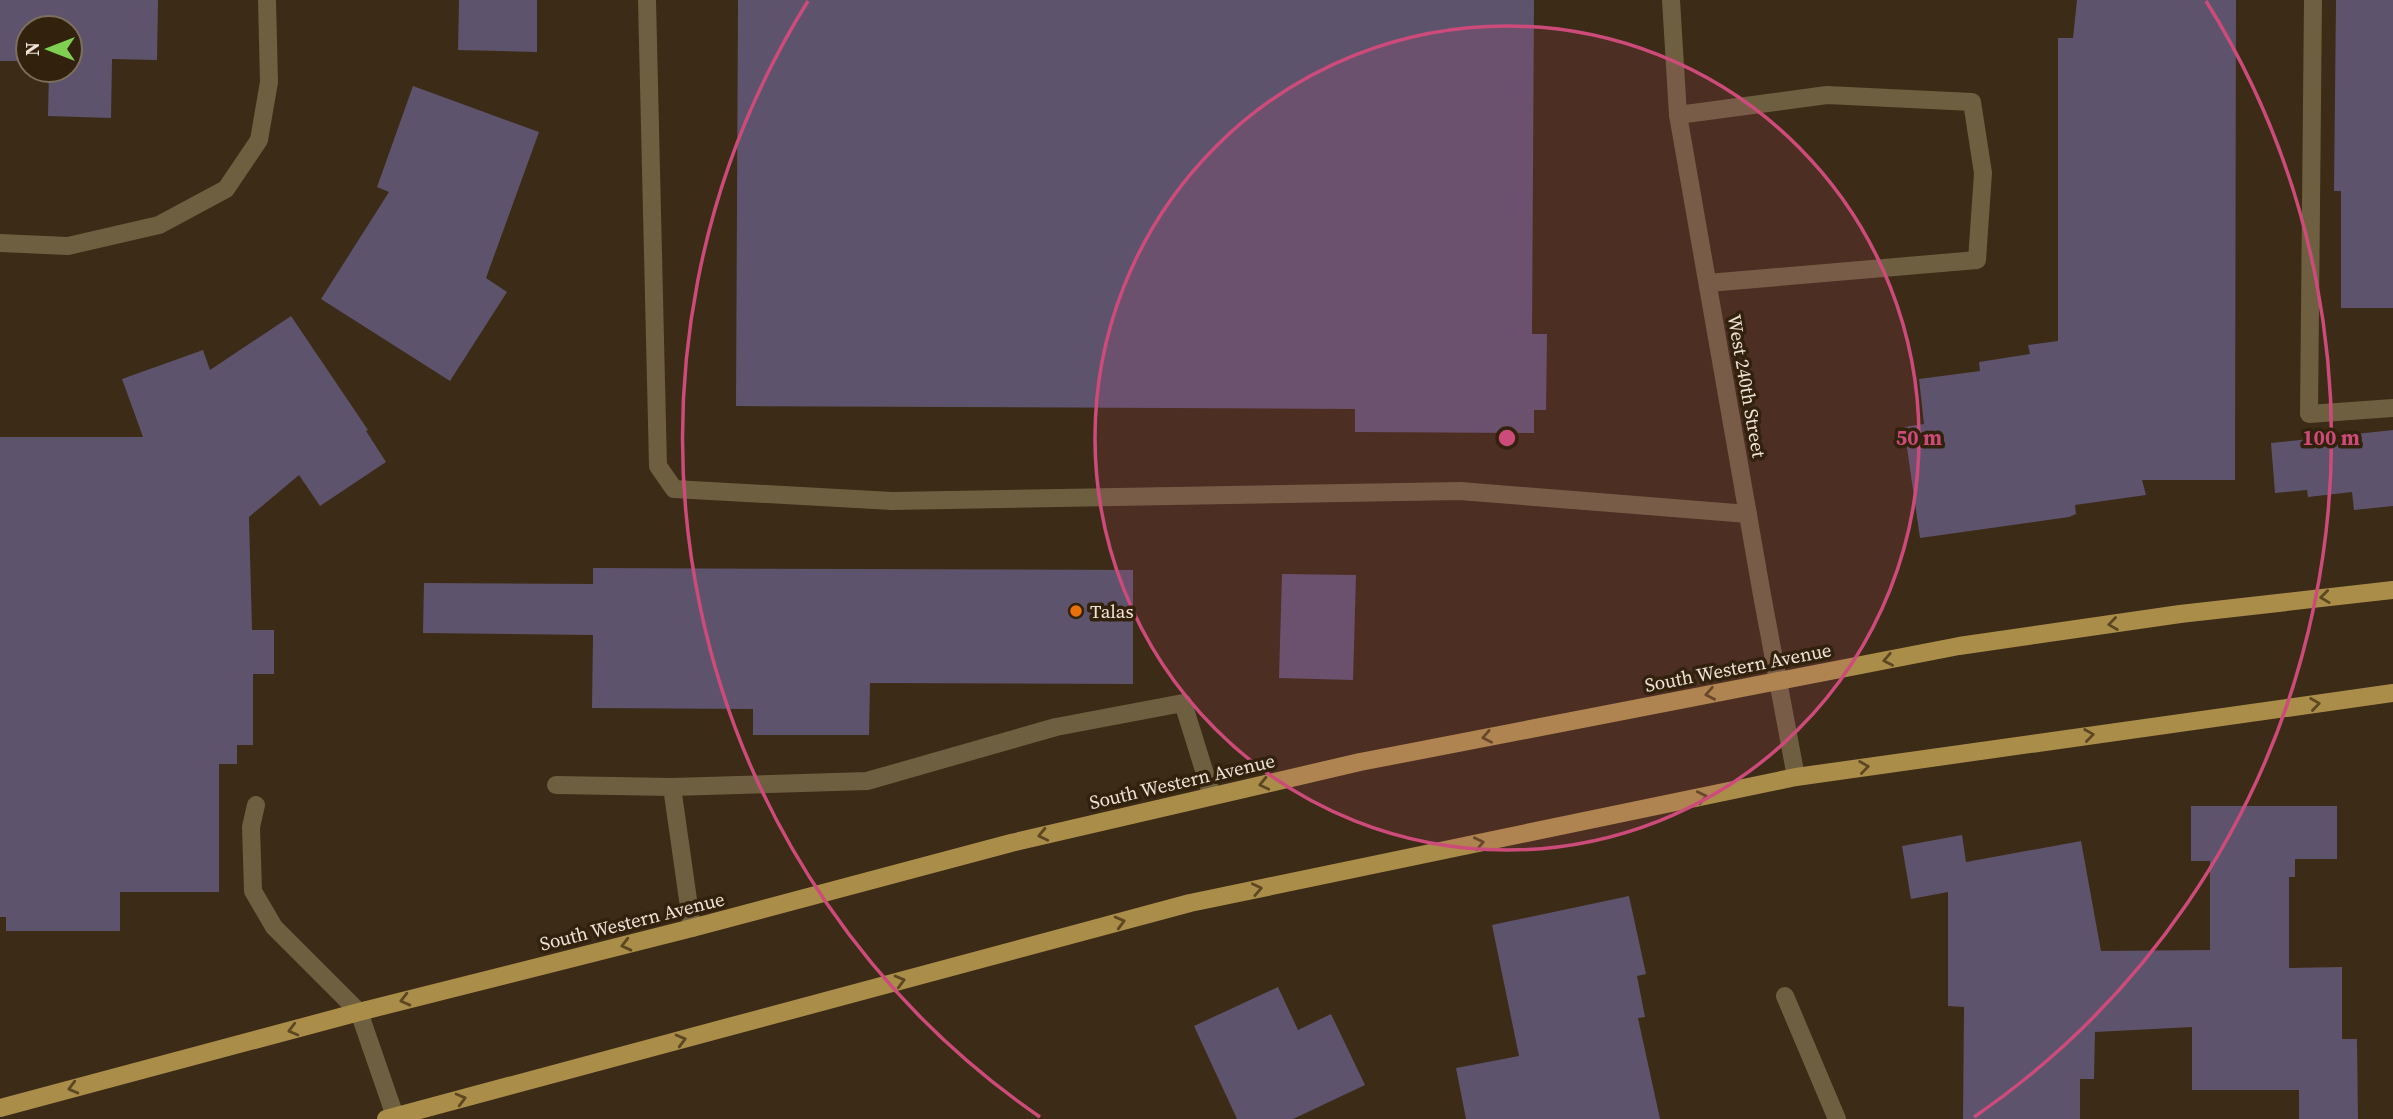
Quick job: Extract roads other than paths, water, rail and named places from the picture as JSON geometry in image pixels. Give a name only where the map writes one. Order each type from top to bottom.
[{"type":"main road","name":"South Western Avenue","points":[[0,1108],[1011,843],[1360,762],[1973,644],[2180,614],[2393,590]]},
{"type":"main road","points":[[392,1118],[1190,903],[1796,777],[2393,693]]},
{"type":"street","points":[[0,243],[68,246],[159,225],[226,189],[259,140],[269,82],[267,0]]},
{"type":"street","points":[[647,0],[658,466],[674,489],[892,500],[1460,491],[1748,513]]},
{"type":"street","name":"West 240th Street","points":[[1671,0],[1678,115],[1796,777]]},
{"type":"street","points":[[2314,0],[2309,414],[2393,408]]},
{"type":"street","points":[[1678,115],[1826,95],[1972,102],[1983,173],[1977,260],[1708,283]]},
{"type":"street","points":[[556,785],[672,786],[867,781],[1056,727],[1182,703],[1212,796]]},
{"type":"street","points":[[672,786],[692,928]]},
{"type":"street","points":[[256,805],[251,827],[253,891],[274,927],[359,1012],[392,1118]]},
{"type":"street","points":[[1785,996],[1837,1119]]},
{"type":"place","name":"Talas","points":[[1076,611]]}]
